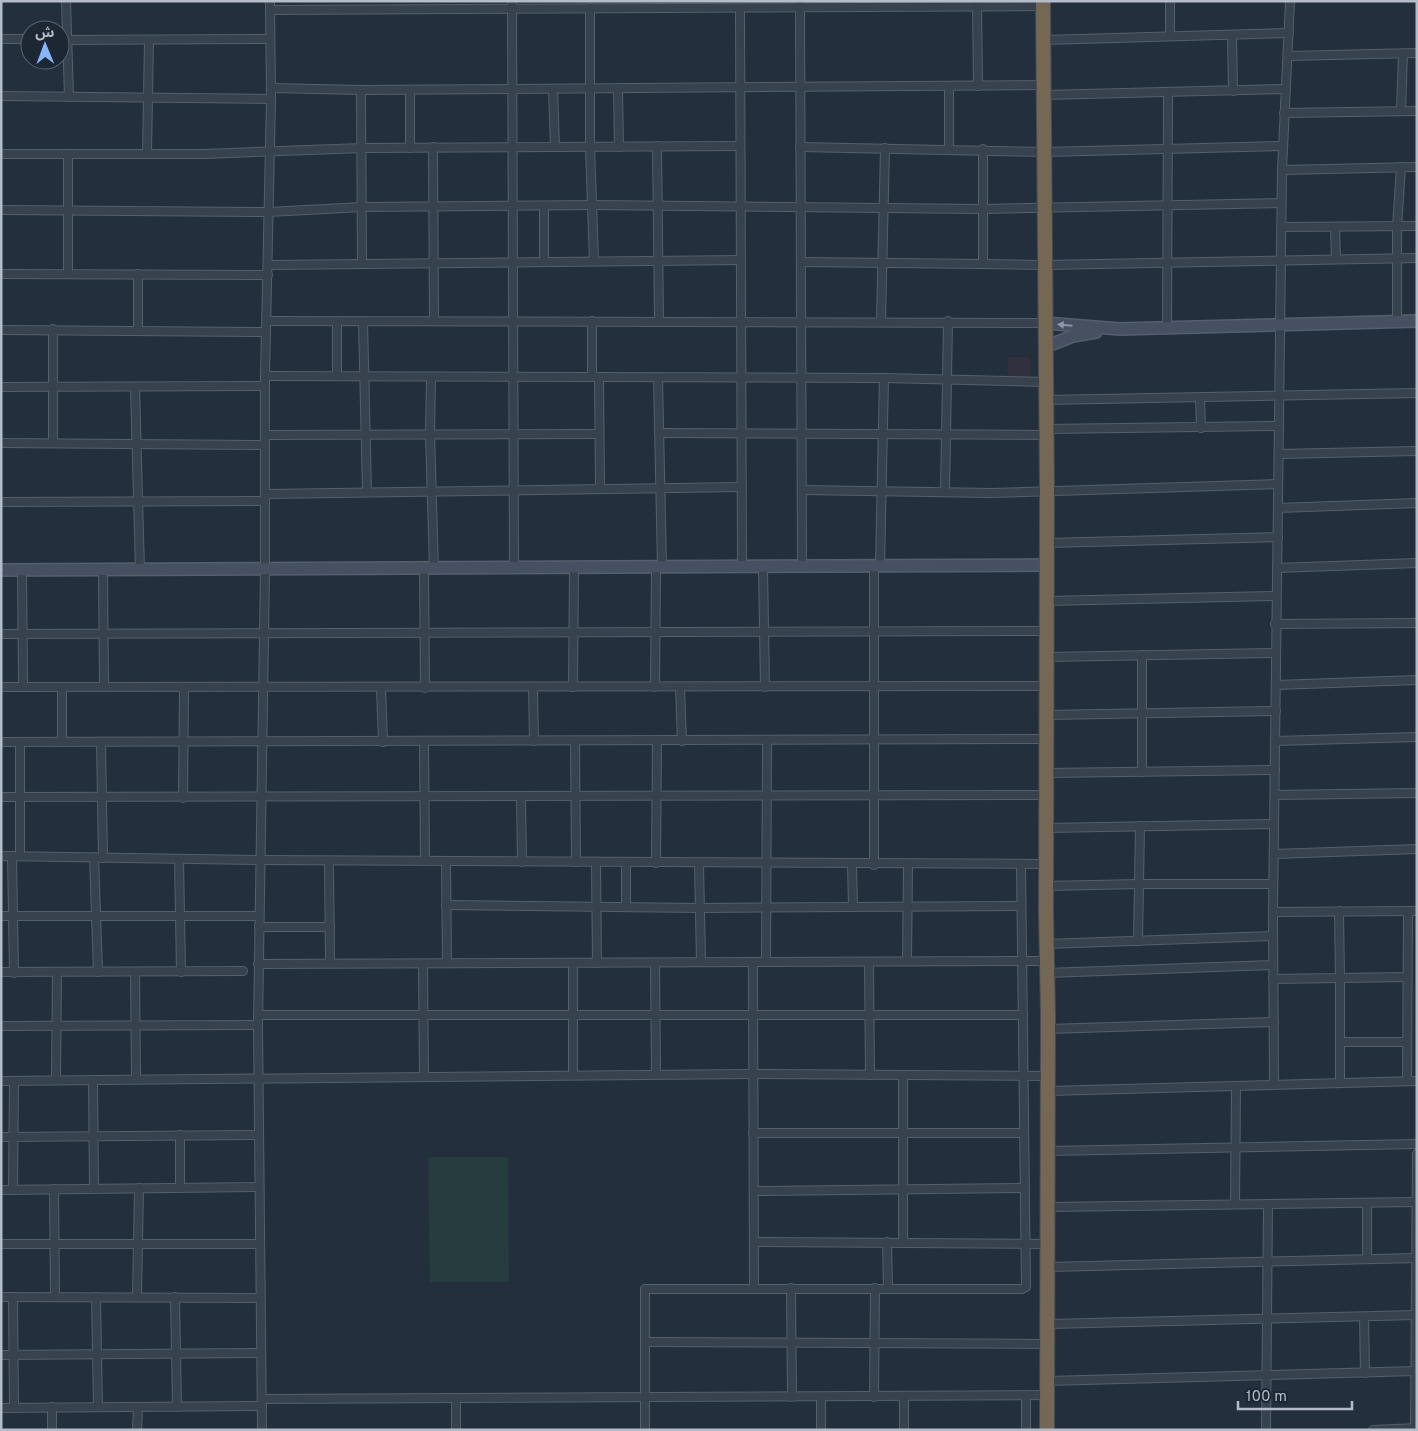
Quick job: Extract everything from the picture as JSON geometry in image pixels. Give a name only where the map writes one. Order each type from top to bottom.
[{"type":"highway","points":[[1043,4],[1046,152],[1044,265],[1047,491],[1046,967],[1049,1324],[1047,1430]]},
{"type":"street","points":[[65,20],[66,1]]},
{"type":"street","points":[[262,1430],[258,1187],[258,964],[265,570],[265,376],[271,99],[270,1]]},
{"type":"street","points":[[1170,1],[1170,36]]},
{"type":"street","points":[[1274,1085],[1273,884],[1282,260],[1281,203],[1282,146],[1290,1]]},
{"type":"street","points":[[270,10],[430,5],[569,5],[590,8],[718,5],[740,8],[800,4],[1043,4]]},
{"type":"street","points":[[800,4],[802,567]]},
{"type":"street","points":[[977,4],[978,86]]},
{"type":"street","points":[[512,5],[514,568]]},
{"type":"street","points":[[590,8],[590,147],[594,261]]},
{"type":"street","points":[[740,8],[742,567]]},
{"type":"street","points":[[1044,40],[1289,33]]},
{"type":"street","points":[[1232,35],[1233,91]]},
{"type":"street","points":[[1,39],[20,39]]},
{"type":"street","points":[[70,40],[270,39]]},
{"type":"street","points":[[147,153],[149,40]]},
{"type":"street","points":[[1288,56],[1417,53]]},
{"type":"street","points":[[1400,111],[1403,54]]},
{"type":"street","points":[[67,70],[70,97]]},
{"type":"street","points":[[949,149],[950,86]]},
{"type":"street","points":[[271,88],[410,90],[978,86],[1168,94],[1285,89]]},
{"type":"street","points":[[618,88],[619,147]]},
{"type":"street","points":[[553,89],[555,147]]},
{"type":"street","points":[[361,90],[362,262]]},
{"type":"street","points":[[410,90],[410,148]]},
{"type":"street","points":[[1167,328],[1168,94]]},
{"type":"street","points":[[1,96],[271,99]]},
{"type":"street","points":[[1284,113],[1417,111]]},
{"type":"street","points":[[657,146],[659,321]]},
{"type":"street","points":[[1,154],[270,152],[433,147],[740,146]]},
{"type":"street","points":[[800,146],[1046,152],[1282,146]]},
{"type":"street","points":[[433,147],[434,321]]},
{"type":"street","points":[[881,321],[886,148]]},
{"type":"street","points":[[983,149],[983,264]]},
{"type":"street","points":[[68,154],[68,274]]},
{"type":"street","points":[[1397,321],[1397,227],[1400,167]]},
{"type":"street","points":[[1282,170],[1417,167]]},
{"type":"street","points":[[1,210],[269,212],[362,207],[592,206],[800,206],[982,209],[1281,203]]},
{"type":"street","points":[[544,207],[544,261]]},
{"type":"street","points":[[1335,226],[1336,259]]},
{"type":"street","points":[[1282,227],[1417,226]]},
{"type":"street","points":[[801,262],[1044,265],[1417,258]]},
{"type":"street","points":[[268,265],[362,262],[741,260]]},
{"type":"street","points":[[1,274],[268,275]]},
{"type":"street","points":[[138,274],[138,330]]},
{"type":"street","points":[[267,321],[948,321],[1045,323],[1120,328],[1167,328],[1417,321]]},
{"type":"street","points":[[337,321],[337,376]]},
{"type":"street","points":[[363,321],[367,492]]},
{"type":"street","points":[[592,321],[600,489]]},
{"type":"street","points":[[945,492],[948,321]]},
{"type":"street","points":[[1045,347],[1073,336],[1120,328]]},
{"type":"street","points":[[53,329],[53,444]]},
{"type":"street","points":[[1,330],[266,332]]},
{"type":"street","points":[[265,376],[884,378],[1045,382]]},
{"type":"street","points":[[425,688],[425,633],[432,493],[431,377]]},
{"type":"street","points":[[655,686],[661,488],[658,378]]},
{"type":"street","points":[[874,865],[874,632],[882,490],[884,378]]},
{"type":"street","points":[[1,387],[265,386]]},
{"type":"street","points":[[135,387],[140,503],[140,570]]},
{"type":"street","points":[[1045,400],[1417,393]]},
{"type":"street","points":[[1200,398],[1201,428]]},
{"type":"street","points":[[659,433],[883,434],[1279,426]]},
{"type":"street","points":[[265,435],[598,434]]},
{"type":"street","points":[[1,443],[265,445]]},
{"type":"street","points":[[1279,454],[1417,450]]},
{"type":"street","points":[[802,490],[1047,491],[1278,484]]},
{"type":"street","points":[[1,502],[140,503],[367,492],[432,493],[741,487]]},
{"type":"street","points":[[1278,508],[1417,503]]},
{"type":"street","points":[[1047,543],[1278,537]]},
{"type":"street","points":[[1277,568],[1417,563]]},
{"type":"street","points":[[1,570],[1047,565]]},
{"type":"street","points":[[763,567],[765,687]]},
{"type":"street","points":[[573,687],[574,568]]},
{"type":"street","points":[[22,569],[23,687]]},
{"type":"street","points":[[103,571],[104,687]]},
{"type":"street","points":[[1046,601],[1276,596]]},
{"type":"street","points":[[1276,624],[1417,623]]},
{"type":"street","points":[[1,634],[1047,631]]},
{"type":"street","points":[[1047,657],[1276,653]]},
{"type":"street","points":[[1142,655],[1142,772]]},
{"type":"street","points":[[1276,685],[1417,680]]},
{"type":"street","points":[[1,687],[533,688],[655,686],[1047,686]]},
{"type":"street","points":[[62,687],[62,742]]},
{"type":"street","points":[[182,798],[184,687]]},
{"type":"street","points":[[680,687],[682,741]]},
{"type":"street","points":[[381,688],[383,742]]},
{"type":"street","points":[[533,688],[534,741]]},
{"type":"street","points":[[1047,715],[1276,711]]},
{"type":"street","points":[[1275,741],[1417,737]]},
{"type":"street","points":[[1,742],[184,743],[1047,739]]},
{"type":"street","points":[[766,962],[767,740]]},
{"type":"street","points":[[575,741],[576,862]]},
{"type":"street","points":[[656,863],[657,741]]},
{"type":"street","points":[[14,973],[12,916],[20,797],[20,742]]},
{"type":"street","points":[[102,742],[103,858]]},
{"type":"street","points":[[424,742],[425,862]]},
{"type":"street","points":[[1047,773],[1275,770]]},
{"type":"street","points":[[1274,795],[1417,793]]},
{"type":"street","points":[[1,797],[875,797],[1046,795]]},
{"type":"street","points":[[521,797],[522,862]]},
{"type":"street","points":[[1047,828],[1274,824]]},
{"type":"street","points":[[1138,941],[1140,826]]},
{"type":"street","points":[[1274,854],[1417,849]]},
{"type":"street","points":[[1,856],[425,862],[874,865],[1046,864]]},
{"type":"street","points":[[94,857],[98,972]]},
{"type":"street","points":[[179,859],[181,972]]},
{"type":"street","points":[[329,861],[330,963]]},
{"type":"street","points":[[446,862],[447,963]]},
{"type":"street","points":[[596,863],[597,963]]},
{"type":"street","points":[[626,863],[626,906]]},
{"type":"street","points":[[698,864],[701,962]]},
{"type":"street","points":[[852,864],[853,906]]},
{"type":"street","points":[[908,865],[908,961]]},
{"type":"street","points":[[645,1430],[645,1290],[1024,1288],[1024,1076],[1021,865]]},
{"type":"street","points":[[1046,886],[1273,884]]},
{"type":"street","points":[[446,906],[700,908],[766,906],[1022,906]]},
{"type":"street","points":[[1339,911],[1340,1083]]},
{"type":"street","points":[[1273,912],[1412,911],[1407,977],[1407,1081]]},
{"type":"street","points":[[1,916],[259,916]]},
{"type":"street","points":[[259,927],[330,927]]},
{"type":"street","points":[[1046,944],[1273,936]]},
{"type":"street","points":[[258,964],[1022,961],[1046,967],[1273,964]]},
{"type":"street","points":[[753,962],[752,1133],[754,1289]]},
{"type":"street","points":[[868,962],[870,1075]]},
{"type":"street","points":[[573,963],[573,1075]]},
{"type":"street","points":[[655,963],[656,1074]]},
{"type":"street","points":[[423,964],[424,1077]]},
{"type":"street","points":[[1,972],[243,971]]},
{"type":"street","points":[[56,1080],[57,972]]},
{"type":"street","points":[[135,972],[136,1079]]},
{"type":"street","points":[[1273,979],[1407,977]]},
{"type":"street","points":[[258,1015],[1023,1015]]},
{"type":"street","points":[[1048,1029],[1274,1022]]},
{"type":"street","points":[[1,1026],[258,1025]]},
{"type":"street","points":[[1340,1042],[1407,1042]]},
{"type":"street","points":[[1,1081],[656,1074],[1048,1076]]},
{"type":"street","points":[[903,1075],[903,1242]]},
{"type":"street","points":[[93,1080],[94,1189]]},
{"type":"street","points":[[13,1190],[14,1081]]},
{"type":"street","points":[[1048,1091],[1417,1081]]},
{"type":"street","points":[[1235,1204],[1236,1086]]},
{"type":"street","points":[[752,1133],[1024,1132]]},
{"type":"street","points":[[180,1135],[180,1188]]},
{"type":"street","points":[[1,1137],[258,1135]]},
{"type":"street","points":[[1048,1151],[1417,1144]]},
{"type":"street","points":[[1373,1430],[1416,1428],[1417,1154]]},
{"type":"street","points":[[1,1190],[258,1187]]},
{"type":"street","points":[[137,1297],[139,1188]]},
{"type":"street","points":[[754,1191],[1024,1188]]},
{"type":"street","points":[[54,1189],[55,1297]]},
{"type":"street","points":[[1048,1207],[1416,1202]]},
{"type":"street","points":[[1367,1203],[1367,1258]]},
{"type":"street","points":[[1266,1430],[1268,1204]]},
{"type":"street","points":[[754,1242],[1048,1244]]},
{"type":"street","points":[[887,1242],[888,1288]]},
{"type":"street","points":[[1,1244],[259,1244]]},
{"type":"street","points":[[1048,1267],[1416,1258]]},
{"type":"street","points":[[791,1288],[792,1397]]},
{"type":"street","points":[[874,1397],[875,1288]]},
{"type":"street","points":[[1,1297],[260,1298]]},
{"type":"street","points":[[13,1297],[14,1407]]},
{"type":"street","points":[[96,1297],[98,1407]]},
{"type":"street","points":[[174,1297],[177,1407]]},
{"type":"street","points":[[1049,1324],[1267,1321],[1416,1315]]},
{"type":"street","points":[[1364,1317],[1365,1373]]},
{"type":"street","points":[[645,1342],[1049,1344]]},
{"type":"street","points":[[1,1355],[261,1353]]},
{"type":"street","points":[[1047,1380],[1416,1371]]},
{"type":"street","points":[[1026,1395],[1026,1430]]},
{"type":"street","points":[[1,1408],[177,1407],[262,1403],[456,1399],[1047,1395]]},
{"type":"street","points":[[821,1397],[821,1430]]},
{"type":"street","points":[[904,1397],[904,1430]]},
{"type":"street","points":[[456,1399],[456,1430]]},
{"type":"street","points":[[52,1407],[52,1430]]},
{"type":"street","points":[[137,1430],[138,1407]]},
{"type":"shaded area","points":[[1008,357],[1030,357],[1030,380],[1008,380]]},
{"type":"green space","points":[[428,1157],[508,1157],[509,1282],[430,1282]]}]
